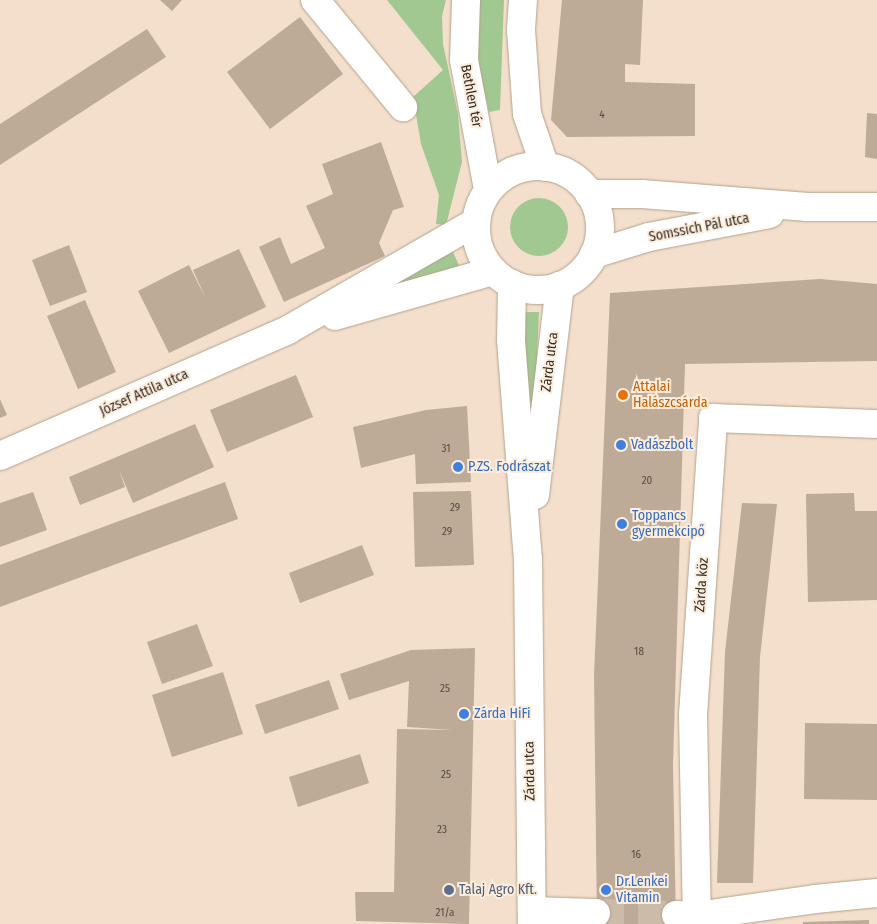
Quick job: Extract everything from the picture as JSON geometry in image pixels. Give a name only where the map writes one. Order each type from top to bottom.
[{"type":"street","points":[[315,0],[403,107]]},
{"type":"street","name":"Bethlen tér","points":[[466,0],[464,60],[488,190]]},
{"type":"street","points":[[524,0],[521,30],[527,114],[545,167]]},
{"type":"street","points":[[545,167],[571,176],[590,194],[600,224],[594,254],[580,274],[560,286],[542,290],[502,278],[479,249],[476,222],[488,190],[514,171],[545,167]]},
{"type":"street","name":"Somssich Pál utca","points":[[590,194],[642,194],[807,207],[877,207]]},
{"type":"street","name":"Somssich Pál utca","points":[[594,254],[649,237],[807,207]]},
{"type":"street","name":"József Attila utca","points":[[0,456],[288,330],[476,222]]},
{"type":"street","name":"József Attila utca","points":[[288,330],[502,278]]},
{"type":"street","name":"Zárda utca","points":[[502,278],[511,340],[528,559],[532,918]]},
{"type":"street","name":"Zárda utca","points":[[528,559],[560,286]]},
{"type":"street","name":"Zárda köz","points":[[877,424],[713,418],[693,715],[690,918],[815,898],[877,893]]},
{"type":"street","points":[[532,918],[596,913]]},
{"type":"green space","points":[[387,0],[446,0],[442,16],[443,44],[458,114],[462,162],[446,225],[436,224],[439,195],[421,144],[413,97],[443,70]]},
{"type":"green space","points":[[479,0],[504,0],[500,110],[489,112],[477,57]]},
{"type":"green space","points":[[533,198],[545,198],[560,206],[568,221],[568,233],[560,248],[545,256],[533,256],[518,248],[510,233],[510,221],[518,206]]},
{"type":"green space","points":[[453,252],[461,270],[394,291],[391,283]]},
{"type":"green space","points":[[522,312],[539,312],[535,402],[525,402]]},
{"type":"building","points":[[160,0],[182,0],[172,11]]},
{"type":"building","points":[[562,0],[643,0],[640,65],[625,64],[625,82],[695,84],[695,136],[567,137],[551,120]]},
{"type":"building","points":[[300,17],[343,74],[270,129],[227,72]]},
{"type":"building","points":[[147,29],[166,57],[0,165],[0,124]]},
{"type":"building","points":[[867,113],[877,114],[877,159],[865,157]]},
{"type":"building","points":[[381,142],[404,207],[393,210],[379,243],[385,256],[284,302],[259,247],[280,237],[291,264],[325,248],[306,206],[333,194],[322,164]]},
{"type":"building","points":[[69,245],[87,292],[50,306],[32,260]]},
{"type":"building","points":[[239,249],[266,307],[169,353],[138,291],[189,265],[206,299],[193,270]]},
{"type":"building","points":[[820,279],[877,284],[877,361],[685,364],[673,765],[676,924],[597,924],[594,676],[610,293]]},
{"type":"building","points":[[85,300],[116,372],[78,389],[47,316]]},
{"type":"building","points":[[296,375],[313,417],[227,452],[210,410]]},
{"type":"building","points":[[0,399],[7,415],[0,418]]},
{"type":"building","points":[[467,406],[471,482],[416,484],[415,454],[361,468],[353,427],[426,410]]},
{"type":"building","points":[[195,424],[214,467],[133,503],[119,470],[125,487],[80,505],[69,477]]},
{"type":"building","points":[[225,482],[238,519],[0,607],[0,565]]},
{"type":"building","points":[[471,491],[474,565],[415,567],[413,492]]},
{"type":"building","points":[[33,492],[47,530],[0,547],[0,503]]},
{"type":"building","points":[[854,493],[855,511],[877,511],[877,600],[808,602],[806,494]]},
{"type":"building","points":[[742,503],[777,504],[760,657],[753,883],[717,883],[725,652]]},
{"type":"building","points":[[362,545],[374,575],[300,603],[289,573]]},
{"type":"building","points":[[197,624],[213,666],[162,684],[147,642]]},
{"type":"building","points":[[475,648],[469,924],[356,921],[355,892],[394,892],[397,729],[453,730],[407,727],[409,681],[349,700],[340,674],[411,650]]},
{"type":"building","points":[[223,672],[243,734],[172,757],[152,695]]},
{"type":"building","points":[[329,680],[339,709],[265,734],[255,705]]},
{"type":"building","points":[[805,723],[877,724],[877,800],[804,799]]},
{"type":"building","points":[[360,754],[369,783],[298,807],[289,777]]},
{"type":"building","points":[[869,920],[869,924],[803,924],[803,922]]},
{"type":"tunnel","points":[[596,913],[676,915]]},
{"type":"place","name":"Attalai Halászcsárda","points":[[623,395]]},
{"type":"place","name":"Vadászbolt","points":[[621,445]]},
{"type":"place","name":"P.ZS. Fodrászat","points":[[458,467]]},
{"type":"place","name":"Toppancs gyermekcipő","points":[[622,524]]},
{"type":"place","name":"Zárda HiFi","points":[[464,714]]},
{"type":"place","name":"Talaj Agro Kft.","points":[[449,890]]},
{"type":"place","name":"Dr.Lenkei Vitamin","points":[[606,890]]}]
